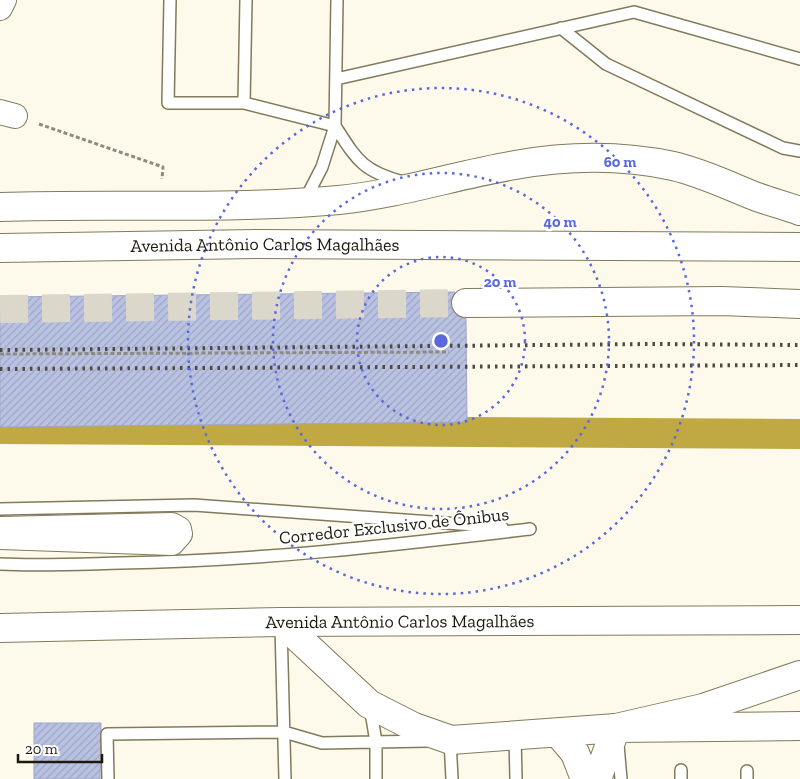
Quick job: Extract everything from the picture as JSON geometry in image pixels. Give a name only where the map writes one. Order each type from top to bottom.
[{"type":"main road","points":[[0,207],[162,206],[304,202],[378,194],[515,164],[560,159],[598,158],[672,166],[716,178],[757,197],[800,211]]},
{"type":"main road","name":"Avenida Antônio Carlos Magalhães","points":[[0,248],[257,244],[800,247]]},
{"type":"main road","points":[[466,303],[722,301],[800,304]]},
{"type":"main road","name":"Avenida Antônio Carlos Magalhães","points":[[0,628],[281,622],[800,620]]},
{"type":"main road","points":[[281,622],[370,704],[414,727],[451,740],[559,734],[616,728],[800,726]]},
{"type":"main road","points":[[616,728],[703,708],[800,674]]},
{"type":"main road","points":[[597,779],[616,728]]},
{"type":"main road","points":[[559,734],[575,753],[585,779]]},
{"type":"street","points":[[0,8],[4,0]]},
{"type":"street","points":[[0,530],[172,525],[179,529],[180,534],[172,543],[0,537]]},
{"type":"lane","points":[[170,0],[168,103],[244,103],[335,126],[364,167],[379,176],[419,186]]},
{"type":"lane","points":[[244,103],[246,0]]},
{"type":"lane","points":[[304,202],[322,167],[335,126],[337,0]]},
{"type":"lane","points":[[336,79],[634,12],[800,59]]},
{"type":"lane","points":[[561,28],[606,64],[783,148],[800,151]]},
{"type":"lane","name":"Corredor Exclusivo de Ônibus","points":[[0,509],[194,505],[530,529],[253,558],[193,562],[0,564]]},
{"type":"lane","points":[[281,622],[285,779]]},
{"type":"lane","points":[[370,704],[376,742],[376,779]]},
{"type":"lane","points":[[616,728],[621,779]]},
{"type":"lane","points":[[108,779],[107,734],[284,732],[322,743],[451,740],[452,779]]},
{"type":"lane","points":[[515,736],[516,779]]},
{"type":"path","points":[[7,114],[120,150],[163,167],[162,206]]},
{"type":"path","points":[[0,354],[449,352]]},
{"type":"building","points":[[455,292],[450,303],[452,310],[458,316],[466,319],[467,422],[0,427],[0,297]]},
{"type":"building","points":[[34,723],[101,723],[100,779],[34,779]]},
{"type":"waterway","points":[[0,429],[800,434]]},
{"type":"tunnel","points":[[0,309],[466,303]]},
{"type":"railway","points":[[0,350],[652,344],[800,345]]},
{"type":"railway","points":[[0,369],[800,365]]}]
